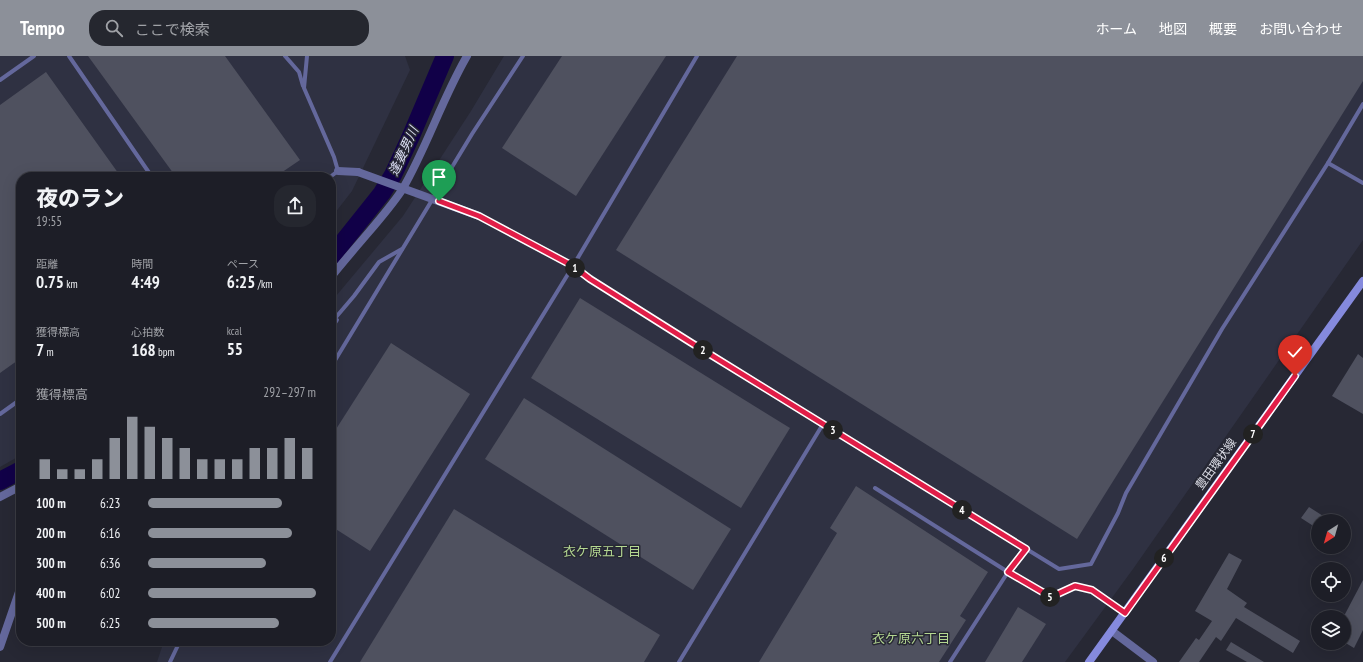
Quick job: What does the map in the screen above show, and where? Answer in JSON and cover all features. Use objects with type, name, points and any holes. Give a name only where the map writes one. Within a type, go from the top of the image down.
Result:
[{"type":"main road","name":"豊田環状線","points":[[1089,662],[1363,281]]},
{"type":"street","points":[[336,271],[380,220],[401,191],[414,168],[434,127],[446,97],[467,56]]},
{"type":"street","points":[[338,171],[358,172],[479,216]]},
{"type":"street","points":[[0,497],[16,489]]},
{"type":"street","points":[[0,647],[16,601]]},
{"type":"street","points":[[1112,630],[1153,662]]},
{"type":"lane","points":[[0,80],[34,56]]},
{"type":"lane","points":[[69,56],[149,172]]},
{"type":"lane","points":[[284,56],[298,72],[334,157],[338,171]]},
{"type":"lane","points":[[304,88],[306,56]]},
{"type":"lane","points":[[336,359],[472,134],[524,56]]},
{"type":"lane","points":[[330,662],[573,266],[697,56]]},
{"type":"lane","points":[[479,216],[573,266],[603,287],[1058,569],[1092,564],[1118,513],[1126,493],[1222,329],[1328,163],[1363,104]]},
{"type":"lane","points":[[1328,163],[1363,183]]},
{"type":"lane","points":[[336,317],[379,262],[403,249]]},
{"type":"lane","points":[[336,321],[344,308]]},
{"type":"lane","points":[[0,414],[16,403]]},
{"type":"lane","points":[[679,662],[823,424]]},
{"type":"lane","points":[[875,488],[1008,572],[1051,597],[1075,586],[1092,590],[1125,613]]},
{"type":"lane","points":[[950,662],[1008,572],[1026,549]]},
{"type":"lane","points":[[170,662],[178,646]]},
{"type":"shaded area","points":[[0,56],[405,56],[410,70],[352,191],[336,212],[336,172],[16,172],[16,458],[0,467]]},
{"type":"shaded area","points":[[504,56],[1363,56],[1363,240],[1133,569],[1065,662],[157,662],[162,646],[336,646],[336,296],[403,216],[471,111]]},
{"type":"building","points":[[88,56],[225,56],[300,160],[282,172],[172,172]]},
{"type":"building","points":[[562,56],[666,56],[576,196],[502,148]]},
{"type":"building","points":[[737,56],[1363,56],[1363,81],[1077,539],[616,250]]},
{"type":"building","points":[[46,72],[117,172],[16,172],[16,362],[0,373],[0,105]]},
{"type":"building","points":[[580,298],[790,428],[741,508],[531,378]]},
{"type":"building","points":[[391,343],[470,394],[370,551],[336,529],[336,429]]},
{"type":"building","points":[[1358,354],[1363,358],[1363,414],[1332,396]]},
{"type":"building","points":[[524,398],[731,529],[693,590],[485,459]]},
{"type":"building","points":[[856,486],[988,572],[960,616],[966,620],[939,662],[759,662],[837,533],[830,528]]},
{"type":"building","points":[[1309,507],[1320,514],[1311,514],[1311,524],[1301,518]]},
{"type":"building","points":[[454,509],[660,635],[644,662],[360,662]]},
{"type":"building","points":[[1229,553],[1242,560],[1227,589],[1247,603],[1244,607],[1300,641],[1293,653],[1236,618],[1221,641],[1216,637],[1199,662],[1179,662],[1196,638],[1199,640],[1212,621],[1195,611]]},
{"type":"building","points":[[1363,580],[1363,630],[1354,648],[1351,646],[1351,610],[1347,610]]},
{"type":"building","points":[[1018,607],[1046,624],[1022,662],[985,662]]},
{"type":"building","points":[[1231,642],[1264,662],[1247,662],[1226,650]]},
{"type":"waterway","name":"逢妻男川","points":[[336,251],[382,193],[393,175],[445,56]]},
{"type":"waterway","name":"逢妻男川","points":[[0,481],[16,473]]},
{"type":"district","name":"衣ケ原五丁目","points":[[602,551]]},
{"type":"district","name":"衣ケ原六丁目","points":[[911,638]]},
{"type":"route","points":[[439,201],[479,216],[573,266],[590,279],[690,342],[1026,549],[1008,572],[1051,597],[1075,586],[1092,590],[1125,613],[1295,376]]}]
